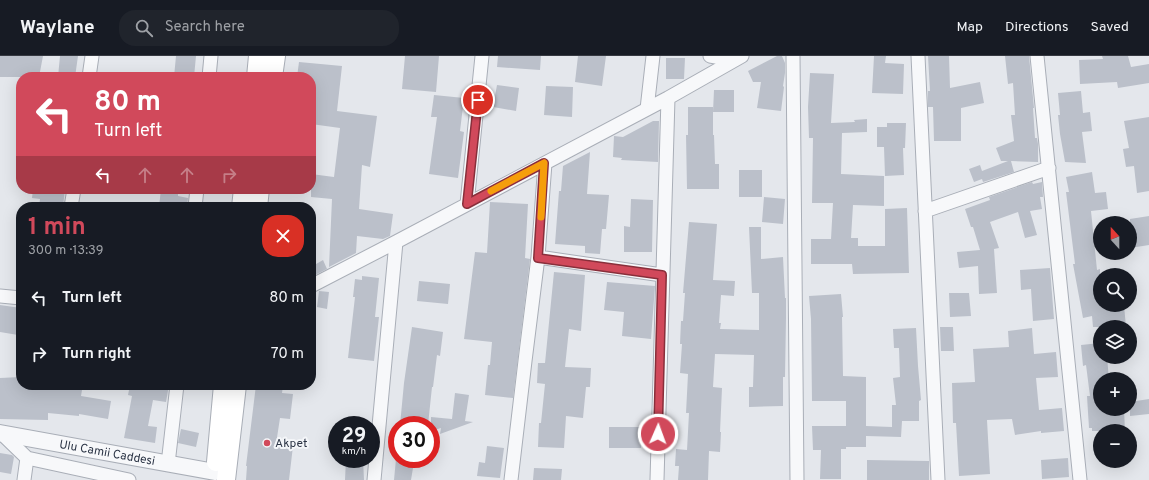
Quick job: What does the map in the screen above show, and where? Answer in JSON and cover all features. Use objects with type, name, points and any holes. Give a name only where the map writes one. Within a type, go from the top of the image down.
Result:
[{"type":"main road","points":[[256,72],[258,56]]},
{"type":"main road","points":[[274,72],[276,56]]},
{"type":"main road","points":[[218,477],[223,390]]},
{"type":"main road","points":[[218,477],[236,390]]},
{"type":"street","points":[[90,72],[92,56]]},
{"type":"street","points":[[209,72],[211,56]]},
{"type":"street","points":[[467,204],[482,56]]},
{"type":"street","points":[[646,109],[653,56]]},
{"type":"street","points":[[710,56],[738,58]]},
{"type":"street","points":[[793,56],[796,480]]},
{"type":"street","points":[[918,56],[924,211],[938,480]]},
{"type":"street","points":[[1037,56],[1080,480]]},
{"type":"street","points":[[316,283],[668,98],[738,58]]},
{"type":"street","points":[[657,480],[668,98]]},
{"type":"street","points":[[511,480],[538,258],[544,163]]},
{"type":"street","points":[[924,211],[1048,168]]},
{"type":"street","points":[[374,480],[396,242]]},
{"type":"street","points":[[538,258],[662,275]]},
{"type":"street","points":[[0,296],[16,298]]},
{"type":"street","points":[[168,464],[176,390]]},
{"type":"street","points":[[0,433],[27,458],[129,480]]},
{"type":"street","name":"Ulu Camii Caddesi","points":[[0,433],[168,464],[218,477]]},
{"type":"street","points":[[24,480],[27,458]]},
{"type":"building","points":[[0,56],[43,56],[40,72],[16,72],[16,77],[0,77]]},
{"type":"building","points":[[60,56],[78,56],[76,72],[58,72]]},
{"type":"building","points":[[176,56],[196,56],[194,72],[174,72]]},
{"type":"building","points":[[405,56],[439,56],[436,92],[402,89]]},
{"type":"building","points":[[498,56],[541,56],[540,70],[497,67]]},
{"type":"building","points":[[578,56],[606,56],[602,86],[575,82]]},
{"type":"building","points":[[777,56],[782,56],[785,63],[781,111],[757,108],[761,82],[753,82],[748,71]]},
{"type":"building","points":[[874,56],[886,56],[885,63],[904,64],[903,94],[872,93]]},
{"type":"building","points":[[928,56],[949,56],[950,88],[980,82],[984,103],[961,108],[961,141],[934,141],[933,107],[928,107],[928,91],[930,91]]},
{"type":"building","points":[[1005,56],[1029,56],[1035,138],[1037,138],[1038,144],[1038,162],[1011,161],[1014,172],[983,182],[982,179],[974,182],[969,169],[980,165],[982,171],[1008,161],[1001,161],[996,148],[1014,141],[1011,115],[1015,115],[1013,83],[1008,84]]},
{"type":"building","points":[[1102,56],[1128,56],[1131,67],[1149,64],[1149,83],[1118,88],[1117,82],[1080,84],[1079,60],[1103,59]]},
{"type":"building","points":[[666,58],[685,58],[684,79],[666,79]]},
{"type":"building","points":[[299,62],[342,66],[337,111],[377,116],[370,167],[362,165],[359,209],[393,214],[390,236],[383,239],[357,236],[356,253],[329,267],[332,199],[311,197],[311,194],[316,194],[316,175],[334,177],[340,128],[316,125],[316,72],[298,72]]},
{"type":"building","points":[[810,73],[834,74],[831,123],[855,122],[854,120],[867,119],[867,132],[842,133],[841,174],[884,176],[884,206],[853,205],[851,238],[858,238],[858,246],[885,246],[885,209],[907,208],[909,273],[853,274],[852,264],[811,264],[811,239],[831,239],[833,203],[812,203],[813,138],[809,138],[808,107]]},
{"type":"building","points":[[497,85],[519,88],[516,111],[493,107]]},
{"type":"building","points":[[546,86],[573,87],[572,117],[544,115]]},
{"type":"building","points":[[714,90],[734,90],[734,112],[713,112]]},
{"type":"building","points":[[1081,91],[1083,113],[1090,112],[1092,131],[1082,132],[1086,163],[1065,162],[1058,115],[1060,115],[1058,93]]},
{"type":"building","points":[[434,95],[464,98],[460,131],[464,132],[458,178],[429,174],[437,117],[431,117]]},
{"type":"building","points":[[688,107],[713,107],[715,164],[719,164],[719,189],[687,189],[686,135],[688,135]]},
{"type":"building","points":[[1149,117],[1149,191],[1137,193],[1134,166],[1126,167],[1123,149],[1129,148],[1124,121]]},
{"type":"building","points":[[653,121],[659,121],[658,162],[621,160],[622,158],[613,157],[614,136],[623,137]]},
{"type":"building","points":[[887,123],[906,123],[905,148],[903,148],[904,175],[885,176],[884,147],[877,147],[877,127],[887,127]]},
{"type":"building","points":[[590,152],[587,194],[609,195],[606,229],[602,229],[600,254],[585,253],[585,246],[555,244],[559,191],[561,191],[563,166]]},
{"type":"building","points":[[739,170],[762,170],[762,197],[739,197]]},
{"type":"building","points":[[1092,172],[1095,193],[1106,192],[1108,209],[1091,211],[1093,260],[1096,260],[1097,268],[1093,268],[1093,312],[1125,312],[1125,320],[1093,320],[1093,327],[1092,316],[1083,318],[1073,264],[1075,264],[1066,192],[1069,192],[1066,177]]},
{"type":"building","points":[[1032,182],[1033,184],[1042,182],[1043,197],[1040,197],[1042,209],[1030,211],[1037,235],[1025,238],[1018,212],[990,222],[999,248],[994,249],[997,293],[979,294],[978,266],[959,268],[957,252],[980,250],[973,227],[971,227],[965,209],[990,200],[989,197]]},
{"type":"building","points":[[32,194],[64,194],[64,202],[40,202],[40,199],[32,198]]},
{"type":"building","points":[[160,194],[178,194],[178,196],[188,198],[188,202],[160,202]]},
{"type":"building","points":[[764,197],[785,199],[783,224],[762,222]]},
{"type":"building","points":[[631,199],[653,200],[652,252],[624,252],[624,226],[630,227]]},
{"type":"building","points":[[490,202],[528,204],[525,258],[530,259],[513,398],[485,395],[492,342],[464,339],[475,252],[487,253]]},
{"type":"building","points":[[1149,216],[1149,245],[1137,247],[1137,218]]},
{"type":"building","points":[[689,222],[717,224],[713,280],[735,281],[734,296],[721,295],[720,329],[759,330],[759,293],[752,293],[749,227],[761,227],[761,259],[783,257],[786,318],[783,406],[749,407],[749,387],[753,387],[754,355],[715,354],[713,387],[722,388],[720,452],[709,451],[708,480],[678,480],[679,466],[675,466],[676,449],[687,450],[689,413],[686,413],[688,374],[680,373],[682,344],[680,344],[681,321],[683,321],[685,293],[683,293]]},
{"type":"building","points":[[323,260],[327,269],[316,274],[316,264]]},
{"type":"building","points":[[1050,268],[1054,319],[1033,321],[1031,289],[1021,290],[1020,270]]},
{"type":"building","points":[[554,272],[585,275],[581,331],[569,329],[565,367],[591,368],[590,387],[586,387],[583,418],[566,416],[564,448],[538,447],[539,423],[541,423],[545,384],[537,383],[538,363],[545,363]]},
{"type":"building","points":[[362,276],[379,278],[375,317],[379,317],[374,361],[348,358],[355,297],[353,297],[355,279],[362,280]]},
{"type":"building","points":[[419,281],[450,284],[448,304],[417,301]]},
{"type":"building","points":[[607,282],[655,286],[651,339],[622,336],[624,312],[604,310]]},
{"type":"building","points":[[319,291],[329,292],[327,309],[317,307]]},
{"type":"building","points":[[949,293],[969,293],[971,316],[950,317]]},
{"type":"building","points":[[841,294],[843,317],[843,376],[866,377],[866,426],[892,427],[892,405],[896,405],[893,378],[900,377],[899,348],[894,348],[893,329],[916,328],[921,400],[919,401],[919,421],[902,421],[901,437],[866,436],[866,447],[846,447],[846,449],[841,449],[841,479],[820,479],[821,450],[813,450],[812,426],[846,426],[846,401],[812,401],[811,319],[809,296]]},
{"type":"building","points":[[0,305],[16,307],[16,335],[0,332]]},
{"type":"building","points":[[412,327],[443,332],[440,356],[437,355],[429,416],[401,416]]},
{"type":"building","points":[[940,327],[953,327],[954,351],[941,351]]},
{"type":"building","points":[[1032,328],[1034,354],[1056,352],[1058,377],[1036,378],[1039,410],[1062,408],[1064,431],[1041,433],[1041,431],[1015,435],[1012,419],[987,420],[990,474],[959,476],[956,423],[953,423],[952,383],[975,382],[973,349],[1009,347],[1008,331]]},
{"type":"building","points":[[1093,344],[1093,364],[1108,364],[1108,372],[1093,372],[1093,416],[1124,416],[1125,424],[1093,424],[1093,431],[1092,428],[1089,428],[1087,396],[1090,396],[1086,365],[1083,366],[1081,345]]},
{"type":"building","points":[[16,377],[16,390],[82,390],[81,396],[111,401],[108,419],[79,414],[79,416],[48,413],[48,420],[0,419],[0,378]]},
{"type":"building","points":[[129,390],[168,390],[166,402],[153,400],[148,426],[157,427],[155,443],[124,438],[132,396],[128,395]]},
{"type":"building","points":[[255,390],[282,390],[282,393],[293,394],[290,419],[280,418],[276,444],[293,446],[289,480],[246,480],[246,466]]},
{"type":"building","points":[[455,393],[469,395],[465,421],[473,422],[440,434],[440,418],[452,419]]},
{"type":"building","points":[[1149,399],[1149,414],[1137,415],[1137,401]]},
{"type":"building","points":[[609,427],[641,427],[641,448],[609,448]]},
{"type":"building","points":[[181,429],[199,433],[196,447],[178,443]]},
{"type":"building","points":[[487,446],[504,448],[500,478],[477,476],[479,462],[485,463]]},
{"type":"building","points":[[0,453],[12,455],[14,457],[11,474],[0,472]]},
{"type":"building","points":[[1068,458],[1069,477],[1042,479],[1041,460]]},
{"type":"building","points":[[867,460],[929,461],[929,480],[867,480]]},
{"type":"building","points":[[346,468],[363,468],[364,480],[345,480]]},
{"type":"building","points":[[395,468],[413,468],[411,480],[394,480]]},
{"type":"building","points":[[534,468],[562,469],[561,480],[533,480]]},
{"type":"slow traffic","points":[[491,191],[544,163],[541,217]]},
{"type":"place","name":"Akpet","points":[[267,443]]},
{"type":"route","points":[[478,100],[467,204],[544,163],[538,258],[662,275],[658,434]]}]
